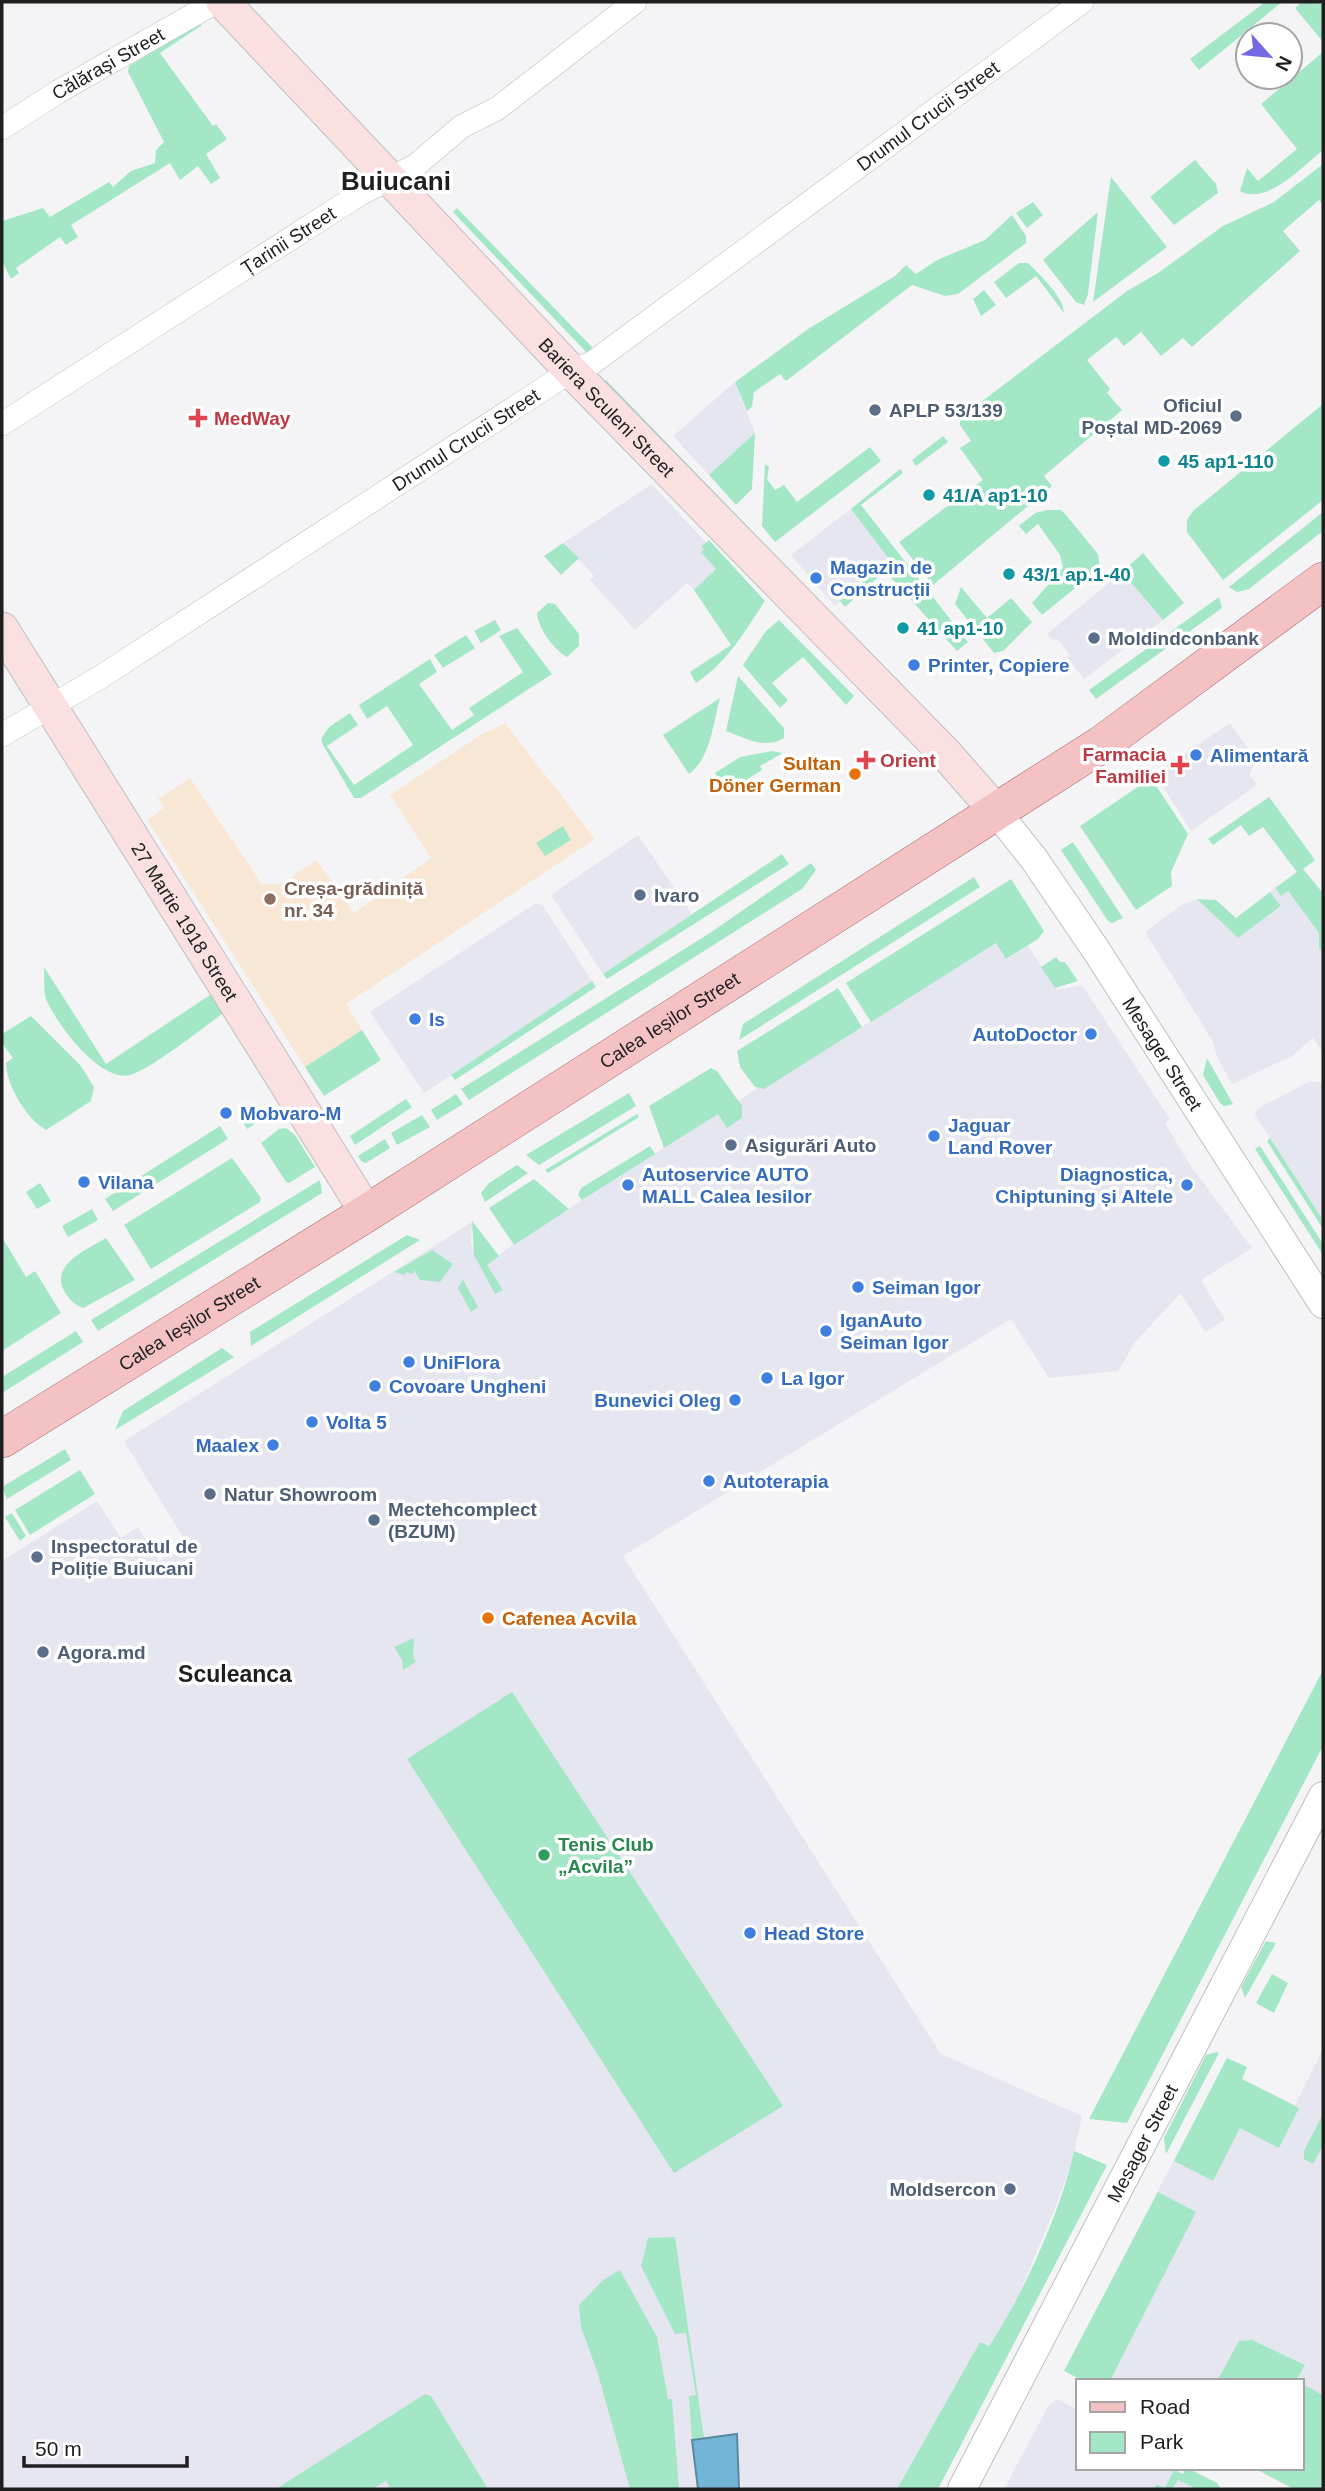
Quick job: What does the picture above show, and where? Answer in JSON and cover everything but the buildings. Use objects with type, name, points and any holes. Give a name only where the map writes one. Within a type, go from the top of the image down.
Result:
[{"type":"main road","name":"Bariera Sculeni Street","points":[[223,2],[387,179],[946,754],[995,810]]},
{"type":"main road","name":"Calea Ieșilor Street","points":[[2,1439],[367,1213],[1102,744],[1323,581]]},
{"type":"main road","name":"27 Martie 1918 Street","points":[[2,629],[367,1213]]},
{"type":"street","name":"Călărași Street","points":[[2,128],[61,90],[216,2]]},
{"type":"street","name":"Țarinii Street","points":[[2,424],[387,179],[415,166],[461,127],[498,108],[635,2]]},
{"type":"street","name":"Drumul Crucii Street","points":[[2,734],[52,706],[571,370],[593,363],[1082,2]]},
{"type":"street","name":"Mesager Street","points":[[995,810],[1034,859],[1096,950],[1323,1304]]},
{"type":"street","name":"Mesager Street","points":[[962,2489],[1323,1796]]},
{"type":"shaded area","points":[[735,382],[755,433],[709,475],[673,436]]},
{"type":"shaded area","points":[[652,484],[724,562],[694,590],[687,583],[635,630],[590,580],[594,576],[563,543]]},
{"type":"shaded area","points":[[851,509],[889,559],[835,606],[791,555]]},
{"type":"shaded area","points":[[1122,572],[1163,620],[1084,679],[1067,658],[1070,656],[1058,639],[1054,641],[1047,634]]},
{"type":"shaded area","name":"Creșa-grădiniță nr. 34","points":[[505,723],[595,839],[346,1004],[362,1030],[305,1067],[147,820],[164,808],[158,799],[190,778],[262,884],[281,884],[316,860],[354,913],[431,858],[390,795],[482,734]]},
{"type":"shaded area","points":[[1230,723],[1257,761],[1249,774],[1257,785],[1191,831],[1155,774]]},
{"type":"shaded area","points":[[638,835],[692,914],[603,974],[551,895]]},
{"type":"shaded area","points":[[1275,888],[1281,895],[1287,890],[1319,933],[1319,947],[1323,954],[1323,1053],[1313,1038],[1292,1056],[1232,1084],[1218,1059],[1212,1040],[1145,932],[1181,905],[1197,899],[1238,938],[1281,907],[1270,892]]},
{"type":"shaded area","points":[[536,903],[543,906],[592,981],[424,1093],[370,1012]]},
{"type":"shaded area","points":[[996,943],[1007,959],[1028,946],[1057,990],[1082,985],[1170,1119],[1165,1123],[1190,1165],[1252,1248],[1201,1280],[1225,1320],[1205,1332],[1181,1293],[1135,1342],[1118,1371],[1049,1378],[1011,1319],[623,1556],[941,2054],[1082,2116],[1072,2162],[1012,2312],[989,2346],[980,2342],[897,2489],[2,2489],[2,1561],[97,1501],[121,1538],[138,1527],[159,1561],[176,1551],[187,1544],[124,1441],[472,1222],[471,1243],[481,1268],[521,1239],[758,1088],[764,1088]]},
{"type":"shaded area","points":[[1310,1081],[1323,1083],[1323,1220],[1255,1115],[1257,1109]]},
{"type":"shaded area","points":[[1323,2049],[1323,2489],[1294,2489],[1258,2470],[1304,2470],[1304,2379],[1080,2379],[1064,2371],[1227,2058],[1247,2067],[1242,2079],[1295,2105]]},
{"type":"shaded area","points":[[1057,2399],[1076,2409],[1076,2470],[1174,2470],[1182,2474],[1187,2470],[1193,2470],[1217,2483],[1221,2489],[1004,2489],[1049,2405]]},
{"type":"green space","points":[[1265,2],[1282,2],[1259,21],[1240,21]]},
{"type":"green space","points":[[1302,2],[1323,4],[1323,42],[1295,8]]},
{"type":"green space","points":[[199,24],[202,25],[160,53],[213,126],[216,124],[227,139],[206,154],[220,178],[211,184],[198,166],[180,180],[170,163],[71,225],[78,237],[66,245],[60,237],[16,268],[19,273],[11,279],[2,261],[2,221],[43,208],[50,217],[109,182],[113,187],[131,171],[155,163],[156,150],[164,142],[128,72],[129,66]]},
{"type":"green space","points":[[1234,26],[1234,41],[1199,70],[1190,59]]},
{"type":"green space","points":[[1323,52],[1323,150],[1296,174],[1273,189],[1251,194],[1240,191],[1247,168],[1258,181],[1297,149],[1261,104],[1276,91],[1304,91],[1304,68]]},
{"type":"green space","points":[[1195,160],[1216,184],[1218,193],[1174,225],[1150,197]]},
{"type":"green space","points":[[1323,164],[1323,204],[1319,200],[1283,231],[1300,251],[1192,347],[1183,338],[1161,356],[1141,332],[1124,346],[1116,337],[1087,360],[1110,389],[1107,393],[1122,410],[1044,476],[1052,486],[933,585],[899,542],[983,480],[960,448],[971,441],[960,425],[960,418],[1127,291],[1158,273],[1223,226],[1274,202]]},
{"type":"green space","points":[[1111,177],[1167,247],[1093,302]]},
{"type":"green space","points":[[1033,202],[1043,215],[1027,228],[1016,213]]},
{"type":"green space","points":[[457,208],[592,347],[591,351],[586,352],[453,212]]},
{"type":"green space","points":[[1098,212],[1088,294],[1084,305],[1076,302],[1043,260]]},
{"type":"green space","points":[[1012,215],[1026,236],[1026,243],[958,294],[945,296],[912,285],[786,381],[780,374],[754,392],[752,407],[747,411],[735,382],[808,329],[895,276],[906,265],[916,274],[937,260],[985,240]]},
{"type":"green space","points":[[1019,263],[1028,263],[1044,279],[1056,293],[1064,313],[1036,276],[1006,298],[994,282]]},
{"type":"green space","points":[[984,290],[996,305],[981,316],[973,299]]},
{"type":"green space","points":[[606,380],[750,529],[749,537],[601,385]]},
{"type":"green space","points":[[1323,404],[1323,500],[1223,580],[1187,532],[1187,520],[1193,511]]},
{"type":"green space","points":[[755,433],[752,489],[736,505],[709,475]]},
{"type":"green space","points":[[943,436],[948,442],[916,466],[912,460]]},
{"type":"green space","points":[[870,447],[881,461],[775,542],[762,526],[765,464],[769,467],[767,479],[775,490],[784,485],[797,502]]},
{"type":"green space","points":[[900,469],[903,473],[861,505],[968,642],[957,651],[885,571],[845,607],[840,601],[889,559],[851,509]]},
{"type":"green space","points":[[1061,510],[1066,515],[1098,554],[1100,568],[1042,615],[1032,603],[1063,568],[1060,555],[1038,524],[1026,534],[1019,526],[1035,513]]},
{"type":"green space","points":[[1323,512],[1323,531],[1249,589],[1237,592],[1229,587]]},
{"type":"green space","points":[[709,540],[765,601],[726,656],[696,683],[690,672],[731,645],[694,590],[716,569],[701,552],[704,549],[701,547]]},
{"type":"green space","points":[[563,543],[579,558],[561,575],[544,556]]},
{"type":"green space","points":[[1143,553],[1184,603],[1163,620],[1122,572]]},
{"type":"green space","points":[[961,587],[987,618],[1011,598],[1032,622],[1003,651],[994,653],[955,604]]},
{"type":"green space","points":[[1219,597],[1222,608],[1096,699],[1089,690]]},
{"type":"green space","points":[[548,603],[555,604],[579,634],[579,646],[567,657],[552,644],[540,625],[537,613]]},
{"type":"green space","points":[[495,620],[501,630],[481,643],[474,631]]},
{"type":"green space","points":[[779,620],[854,696],[846,705],[803,657],[772,683],[788,700],[780,708],[743,665],[766,631]]},
{"type":"green space","points":[[517,628],[552,674],[361,798],[354,798],[323,745],[321,739],[329,727],[350,713],[358,725],[327,746],[354,785],[413,745],[387,706],[367,719],[359,705],[430,659],[437,672],[419,684],[452,730],[474,715],[469,708],[523,672],[499,636]]},
{"type":"green space","points":[[466,635],[475,648],[443,668],[434,655]]},
{"type":"green space","points":[[738,676],[784,728],[784,738],[763,743],[726,731]]},
{"type":"green space","points":[[720,698],[707,750],[689,774],[663,735]]},
{"type":"green space","points":[[772,751],[783,753],[760,766],[762,770],[727,792],[715,773],[740,757]]},
{"type":"green space","points":[[1151,778],[1188,834],[1171,872],[1172,886],[1136,910],[1080,826]]},
{"type":"green space","points":[[1269,797],[1315,860],[1303,869],[1323,893],[1323,954],[1319,947],[1319,933],[1288,891],[1281,896],[1275,888],[1297,872],[1263,827],[1249,836],[1241,825],[1213,845],[1208,839]]},
{"type":"green space","points":[[563,826],[571,840],[545,856],[536,843]]},
{"type":"green space","points":[[1073,842],[1123,918],[1112,923],[1108,921],[1061,850]]},
{"type":"green space","points":[[782,854],[789,864],[607,979],[603,974]]},
{"type":"green space","points":[[811,863],[816,870],[802,889],[469,1100],[461,1089],[710,933]]},
{"type":"green space","points":[[974,877],[980,887],[739,1040],[743,1024]]},
{"type":"green space","points":[[1011,879],[1044,931],[1038,939],[1006,959],[996,943],[871,1022],[846,983]]},
{"type":"green space","points":[[1270,892],[1281,906],[1238,938],[1197,899],[1216,900],[1236,918]]},
{"type":"green space","points":[[1056,957],[1060,962],[1065,962],[1078,981],[1055,988],[1041,967]]},
{"type":"green space","points":[[44,967],[106,1064],[213,993],[225,1012],[150,1065],[130,1075],[118,1075],[93,1061],[59,1022],[45,996]]},
{"type":"green space","points":[[592,981],[596,987],[455,1080],[451,1075]]},
{"type":"green space","points":[[838,988],[862,1027],[764,1089],[755,1087],[740,1067],[737,1051]]},
{"type":"green space","points":[[31,1016],[81,1066],[94,1087],[91,1101],[46,1130],[31,1118],[14,1092],[6,1063],[13,1058],[2,1043],[2,1034]]},
{"type":"green space","points":[[362,1030],[381,1060],[324,1096],[305,1067]]},
{"type":"green space","points":[[1207,1058],[1234,1104],[1224,1106],[1220,1103],[1203,1075]]},
{"type":"green space","points":[[711,1068],[717,1071],[742,1106],[742,1118],[727,1128],[718,1114],[664,1148],[649,1106]]},
{"type":"green space","points":[[629,1093],[636,1106],[539,1165],[526,1155]]},
{"type":"green space","points":[[456,1094],[463,1104],[437,1120],[431,1110]]},
{"type":"green space","points":[[406,1099],[412,1107],[355,1145],[350,1136]]},
{"type":"green space","points":[[271,1103],[276,1110],[247,1129],[242,1121]]},
{"type":"green space","points":[[637,1114],[639,1117],[548,1173],[545,1170]]},
{"type":"green space","points":[[422,1115],[430,1127],[397,1145],[391,1133]]},
{"type":"green space","points":[[220,1126],[228,1139],[113,1211],[105,1199]]},
{"type":"green space","points":[[286,1128],[295,1135],[315,1167],[289,1183],[261,1143],[279,1129]]},
{"type":"green space","points":[[1270,1138],[1323,1220],[1323,1229],[1267,1141]]},
{"type":"green space","points":[[385,1139],[390,1148],[366,1163],[361,1161],[358,1156]]},
{"type":"green space","points":[[650,1146],[655,1154],[582,1200],[578,1195],[581,1188]]},
{"type":"green space","points":[[1260,1146],[1323,1244],[1323,1255],[1255,1149]]},
{"type":"green space","points":[[232,1158],[261,1198],[260,1202],[151,1269],[124,1225]]},
{"type":"green space","points":[[517,1165],[528,1173],[485,1202],[481,1193],[489,1183]]},
{"type":"green space","points":[[534,1179],[569,1209],[514,1245],[489,1208]]},
{"type":"green space","points":[[320,1180],[322,1193],[98,1331],[91,1320]]},
{"type":"green space","points":[[40,1183],[51,1201],[37,1209],[26,1192]]},
{"type":"green space","points":[[92,1209],[98,1220],[68,1237],[62,1226]]},
{"type":"green space","points":[[472,1221],[499,1256],[487,1265],[503,1290],[495,1294],[474,1255]]},
{"type":"green space","points":[[407,1235],[420,1240],[251,1346],[250,1332]]},
{"type":"green space","points":[[2,1237],[26,1277],[35,1271],[61,1313],[2,1351]]},
{"type":"green space","points":[[106,1238],[135,1280],[83,1308],[66,1294],[61,1284],[61,1275],[71,1260]]},
{"type":"green space","points":[[432,1250],[453,1264],[440,1282],[420,1280],[414,1270],[413,1274],[406,1272],[405,1275],[394,1272]]},
{"type":"green space","points":[[463,1280],[478,1307],[471,1312],[458,1288]]},
{"type":"green space","points":[[76,1331],[83,1342],[2,1393],[2,1377]]},
{"type":"green space","points":[[222,1348],[234,1357],[115,1430],[123,1411]]},
{"type":"green space","points":[[65,1449],[71,1460],[7,1499],[2,1487]]},
{"type":"green space","points":[[80,1470],[95,1494],[30,1535],[15,1510]]},
{"type":"green space","points":[[12,1513],[26,1536],[20,1541],[5,1517]]},
{"type":"green space","points":[[414,1638],[413,1656],[416,1662],[403,1670],[402,1660],[394,1647]]},
{"type":"green space","points":[[1323,1670],[1323,1746],[1127,2123],[1089,2119]]},
{"type":"green space","name":"Tenis Club „Acvila”","points":[[512,1692],[783,2106],[674,2173],[407,1759]]},
{"type":"green space","points":[[1266,1941],[1276,1943],[1245,1998],[1241,1987]]},
{"type":"green space","points":[[1272,1974],[1288,1983],[1274,2013],[1256,2003]]},
{"type":"green space","points":[[1219,2053],[1166,2154],[1164,2138],[1206,2055]]},
{"type":"green space","points":[[1227,2058],[1247,2067],[1242,2079],[1299,2108],[1279,2148],[1240,2128],[1213,2181],[1174,2161]]},
{"type":"green space","points":[[1323,2114],[1323,2145],[1313,2164],[1304,2159],[1304,2151]]},
{"type":"green space","points":[[1074,2151],[1107,2165],[938,2489],[897,2489],[980,2342],[989,2346],[1015,2303],[1051,2225]]},
{"type":"green space","points":[[1158,2192],[1196,2212],[1111,2379],[1080,2379],[1064,2371]]},
{"type":"green space","points":[[675,2237],[704,2438],[692,2440],[689,2396],[696,2395],[686,2333],[675,2334],[641,2266],[648,2238]]},
{"type":"green space","points":[[620,2270],[657,2337],[668,2399],[672,2399],[679,2489],[630,2489],[598,2374],[581,2327],[579,2305],[603,2280]]},
{"type":"green space","points":[[1252,2340],[1305,2365],[1297,2379],[1218,2379],[1239,2341]]},
{"type":"green space","points":[[1304,2385],[1323,2395],[1323,2489],[1294,2489],[1258,2470],[1304,2470]]},
{"type":"green space","points":[[425,2394],[431,2396],[488,2489],[391,2489],[386,2481],[372,2489],[276,2489]]},
{"type":"green space","points":[[1174,2470],[1183,2474],[1185,2470],[1190,2470],[1217,2483],[1221,2489],[1197,2489],[1178,2480],[1172,2489],[1155,2489],[1156,2484],[1165,2488]]},
{"type":"water","points":[[737,2434],[739,2489],[698,2489],[692,2440]]},
{"type":"place","name":"APLP 53/139","points":[[875,410]]},
{"type":"place","name":"Oficiul Poștal MD-2069","points":[[1236,416]]},
{"type":"place","name":"MedWay","points":[[198,418]]},
{"type":"place","name":"45 ap1-110","points":[[1164,461]]},
{"type":"place","name":"41/A ap1-10","points":[[929,495]]},
{"type":"place","name":"43/1 ap.1-40","points":[[1009,574]]},
{"type":"place","name":"Magazin de Construcții","points":[[816,578]]},
{"type":"place","name":"41 ap1-10","points":[[903,628]]},
{"type":"place","name":"Moldindconbank","points":[[1094,638]]},
{"type":"place","name":"Printer, Copiere","points":[[914,665]]},
{"type":"place","name":"Alimentară","points":[[1196,755]]},
{"type":"place","name":"Orient","points":[[866,760]]},
{"type":"place","name":"Farmacia Familiei","points":[[1180,765]]},
{"type":"place","name":"Sultan Döner German","points":[[855,774]]},
{"type":"place","name":"Ivaro","points":[[640,895]]},
{"type":"place","name":"Creșa-grădiniță nr. 34","points":[[270,899]]},
{"type":"place","name":"Is","points":[[415,1019]]},
{"type":"place","name":"AutoDoctor","points":[[1091,1034]]},
{"type":"place","name":"Mobvaro-M","points":[[226,1113]]},
{"type":"place","name":"Jaguar Land Rover","points":[[934,1136]]},
{"type":"place","name":"Asigurări Auto","points":[[731,1145]]},
{"type":"place","name":"Vilana","points":[[84,1182]]},
{"type":"place","name":"Autoservice AUTO MALL Calea Iesilor","points":[[628,1185]]},
{"type":"place","name":"Diagnostica, Chiptuning și Altele","points":[[1187,1185]]},
{"type":"place","name":"Seiman Igor","points":[[858,1287]]},
{"type":"place","name":"IganAuto Seiman Igor","points":[[826,1331]]},
{"type":"place","name":"UniFlora","points":[[409,1362]]},
{"type":"place","name":"La Igor","points":[[767,1378]]},
{"type":"place","name":"Covoare Ungheni","points":[[375,1386]]},
{"type":"place","name":"Bunevici Oleg","points":[[735,1400]]},
{"type":"place","name":"Volta 5","points":[[312,1422]]},
{"type":"place","name":"Maalex","points":[[273,1445]]},
{"type":"place","name":"Autoterapia","points":[[709,1481]]},
{"type":"place","name":"Natur Showroom","points":[[210,1494]]},
{"type":"place","name":"Mectehcomplect (BZUM)","points":[[374,1520]]},
{"type":"place","name":"Inspectoratul de Poliție Buiucani","points":[[37,1557]]},
{"type":"place","name":"Cafenea Acvila","points":[[488,1618]]},
{"type":"place","name":"Agora.md","points":[[43,1652]]},
{"type":"place","name":"Tenis Club „Acvila”","points":[[544,1855]]},
{"type":"place","name":"Head Store","points":[[750,1933]]},
{"type":"place","name":"Moldsercon","points":[[1010,2189]]},
{"type":"district","name":"Buiucani","points":[[396,181]]},
{"type":"district","name":"Sculeanca","points":[[235,1674]]}]
